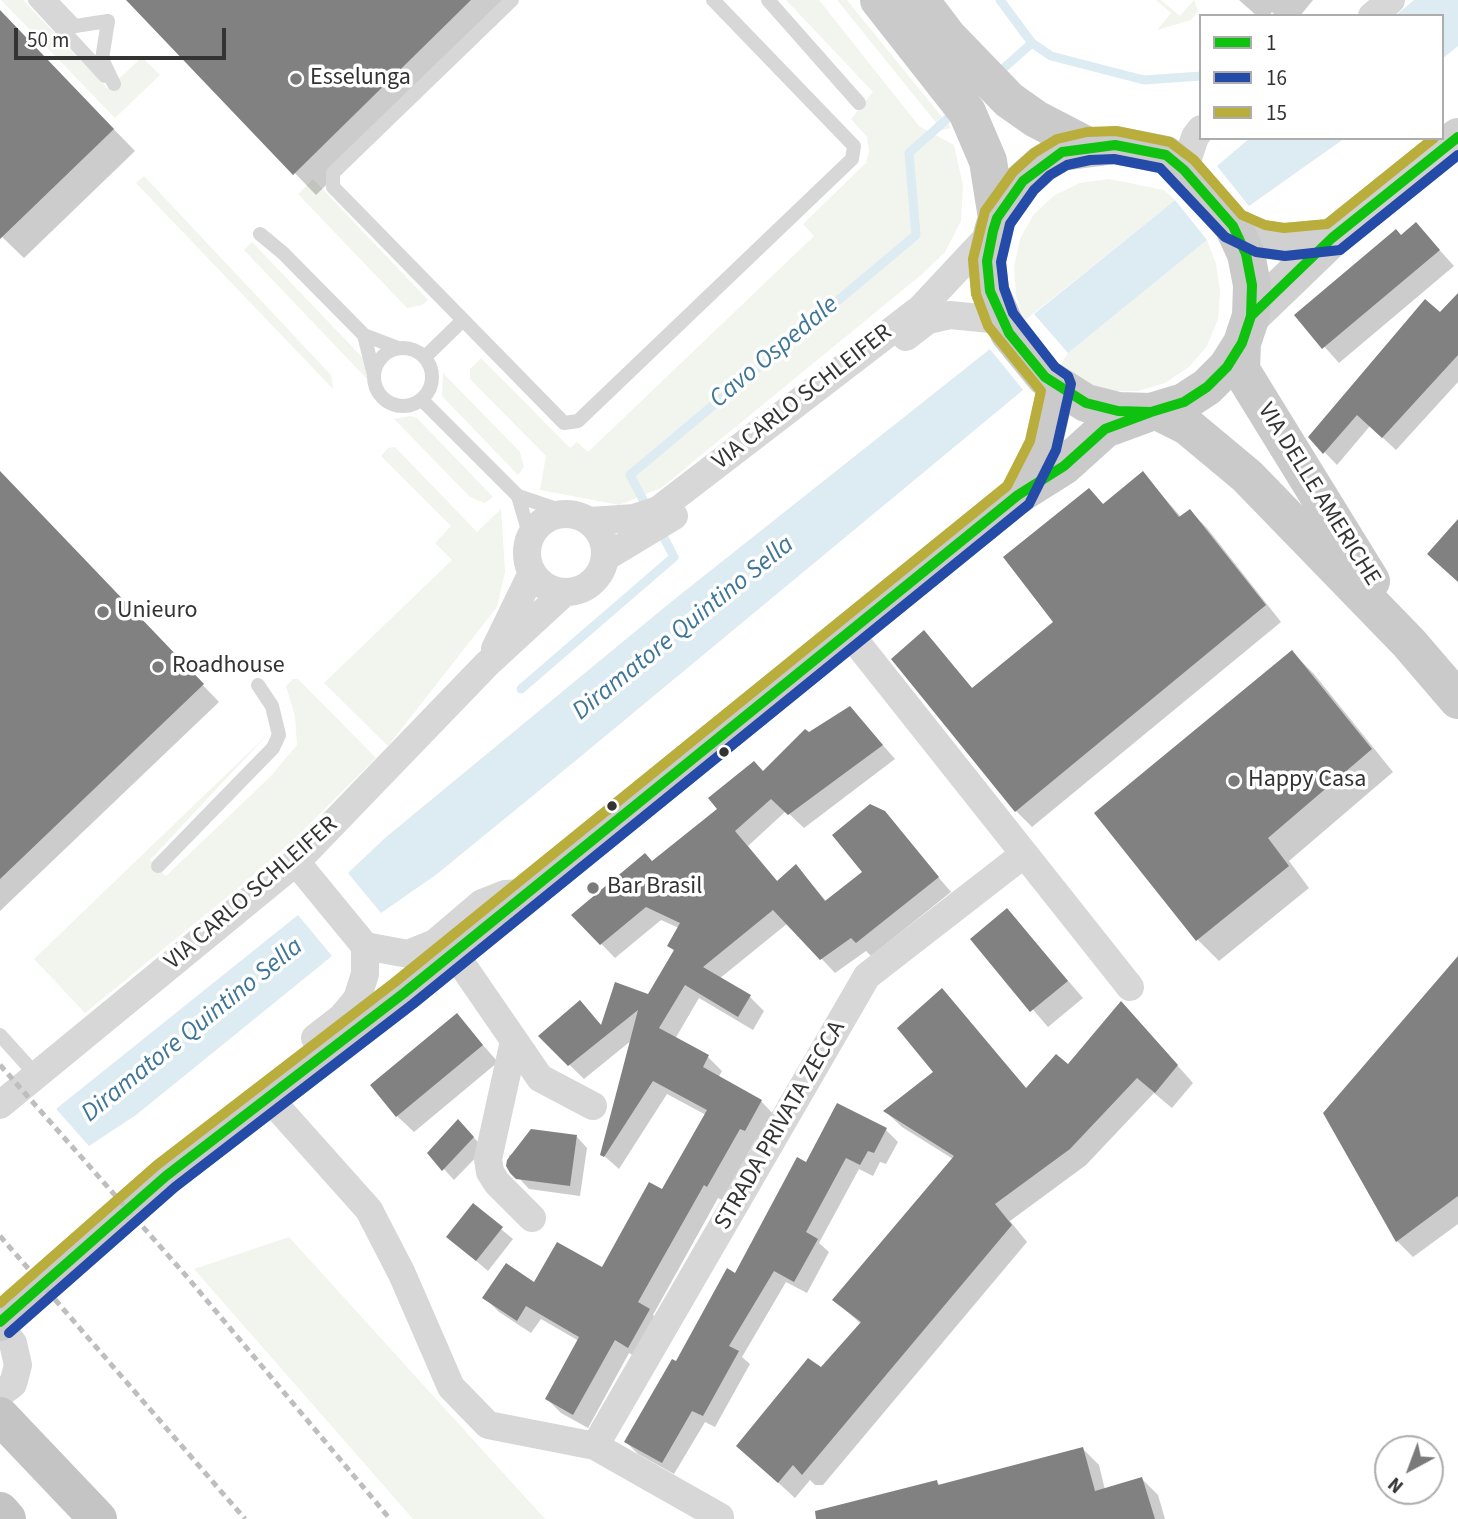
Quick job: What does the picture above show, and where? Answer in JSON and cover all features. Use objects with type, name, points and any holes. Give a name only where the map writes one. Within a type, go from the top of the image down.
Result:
[{"type":"highway","points":[[4,1413],[98,1519]]},
{"type":"highway","points":[[0,1511],[7,1519]]},
{"type":"main road","points":[[878,0],[976,94],[1036,119],[1088,146]]},
{"type":"main road","points":[[920,0],[976,94],[988,161],[995,225],[988,261],[990,291],[1005,326],[1051,381],[1086,403],[1118,411],[1154,411]]},
{"type":"main road","points":[[0,1322],[166,1176],[278,1092],[454,953],[1018,495],[1064,466],[1105,429],[1184,402],[1207,387],[1227,367],[1246,330],[1332,238],[1458,137]]},
{"type":"main road","name":"VIA DELLE AMERICHE","points":[[1088,146],[1115,145],[1166,155],[1190,176],[1233,226],[1246,254],[1250,275],[1241,370],[1409,643]]},
{"type":"main road","points":[[995,225],[1023,181],[1042,164],[1062,152],[1088,146]]},
{"type":"main road","points":[[1233,226],[1261,240],[1284,242],[1332,238]]},
{"type":"main road","points":[[1018,495],[1043,446],[1051,381]]},
{"type":"main road","name":"VIA DELLE AMERICHE","points":[[1154,411],[1188,426],[1247,476],[1409,643],[1458,701]]},
{"type":"street","points":[[1374,14],[1391,0]]},
{"type":"street","points":[[1190,176],[1195,137],[1199,132]]},
{"type":"street","name":"VIA CARLO SCHLEIFER","points":[[606,557],[921,308],[995,225]]},
{"type":"street","name":"VIA CARLO SCHLEIFER","points":[[653,520],[928,320],[950,315],[1005,326]]},
{"type":"street","points":[[581,518],[602,537],[606,557],[597,579],[576,592],[552,590],[532,573],[527,562],[530,537],[547,519],[581,518],[653,520]]},
{"type":"street","points":[[487,664],[532,573]]},
{"type":"street","points":[[487,664],[564,593]]},
{"type":"street","points":[[849,633],[1130,987]]},
{"type":"street","name":"VIA CARLO SCHLEIFER","points":[[0,1105],[296,862],[487,664]]},
{"type":"street","name":"STRADA PRIVATA ZECCA","points":[[595,1446],[867,976],[1023,855]]},
{"type":"street","points":[[296,862],[365,946],[408,954],[435,943],[482,903],[505,894],[529,892]]},
{"type":"street","points":[[365,946],[365,974],[357,999],[342,1017],[307,1045],[278,1092],[369,1210],[402,1274],[451,1387],[488,1424],[595,1446],[720,1517]]},
{"type":"street","points":[[454,953],[540,1078],[593,1106]]},
{"type":"street","points":[[514,1041],[488,1159],[490,1172],[497,1183],[532,1218]]},
{"type":"street","points":[[0,1327],[13,1343],[18,1365],[4,1413]]},
{"type":"lane","points":[[35,0],[114,84],[102,59],[107,21],[75,26],[50,0]]},
{"type":"lane","points":[[512,0],[333,173],[333,187],[564,423],[579,421],[852,159],[854,146],[713,0]]},
{"type":"lane","points":[[768,0],[859,103]]},
{"type":"lane","points":[[260,234],[283,253],[364,335],[398,348],[417,351],[425,357],[433,375],[432,384],[422,400],[413,405],[393,405],[378,393],[364,335]]},
{"type":"lane","points":[[425,357],[463,320]]},
{"type":"lane","points":[[374,375],[382,357],[398,348]]},
{"type":"lane","points":[[422,400],[518,496],[581,518]]},
{"type":"lane","points":[[518,496],[530,537]]},
{"type":"lane","points":[[158,866],[273,748],[279,735],[272,706],[258,685]]},
{"type":"lane","points":[[0,1035],[37,1076]]},
{"type":"shaded area","points":[[1,0],[23,0],[108,89],[142,57],[160,75],[115,118]]},
{"type":"shaded area","points":[[786,0],[819,0],[919,126],[954,145],[963,186],[961,221],[945,252],[921,275],[661,488],[619,505],[540,490],[546,456],[470,379],[470,369],[481,358],[570,448],[577,442],[588,452],[814,236],[803,224],[866,163],[869,151],[867,137],[851,119],[873,92]]},
{"type":"shaded area","points":[[837,0],[847,0],[951,128],[942,130]]},
{"type":"shaded area","points":[[1156,0],[1161,0],[1180,16],[1194,0],[1198,11],[1191,20],[1157,30],[1171,13]]},
{"type":"shaded area","points":[[144,176],[331,375],[333,389],[136,183]]},
{"type":"shaded area","points":[[313,179],[428,300],[422,305],[407,308],[298,194]]},
{"type":"shaded area","points":[[1109,179],[1164,190],[1175,200],[1024,321],[1016,296],[1014,267],[1020,239],[1034,214],[1055,195],[1080,183]]},
{"type":"shaded area","points":[[1207,240],[1216,264],[1220,291],[1218,319],[1207,346],[1189,367],[1165,383],[1138,391],[1109,391],[1082,382],[1060,366],[1068,353]]},
{"type":"shaded area","points":[[252,242],[362,357],[367,364],[367,379],[244,250]]},
{"type":"shaded area","points":[[443,373],[520,452],[524,467],[518,475],[442,396]]},
{"type":"shaded area","points":[[410,416],[417,418],[493,497],[485,503],[470,497],[394,419]]},
{"type":"shaded area","points":[[395,447],[477,532],[501,509],[505,572],[497,607],[388,746],[324,683],[452,560],[435,543],[451,526],[381,456],[388,448]]},
{"type":"shaded area","points":[[293,679],[298,679],[376,758],[277,856],[85,1013],[34,959],[268,734],[150,860],[166,876],[270,777],[297,745],[295,716],[286,686]]},
{"type":"shaded area","points":[[289,1237],[545,1519],[413,1519],[194,1269]]},
{"type":"water","points":[[1414,0],[1458,0],[1458,46],[1444,57],[1444,14],[1397,14]]},
{"type":"water","points":[[1248,140],[1342,140],[1249,206],[1217,166]]},
{"type":"water","points":[[1175,200],[1207,240],[1068,353],[1034,314]]},
{"type":"water","name":"Diramatore Quintino Sella","points":[[990,349],[1023,390],[437,874],[381,913],[348,873],[385,838],[671,602]]},
{"type":"water","name":"Diramatore Quintino Sella","points":[[298,915],[332,956],[136,1115],[89,1146],[56,1109]]},
{"type":"pier","points":[[992,347],[1025,388],[1026,391],[990,349]]},
{"type":"pier","points":[[296,912],[301,913],[335,954],[335,958]]},
{"type":"pier","points":[[53,1107],[91,1149],[86,1149],[53,1111]]},
{"type":"building","name":"Esselunga","points":[[126,0],[471,0],[293,175]]},
{"type":"building","points":[[0,10],[114,129],[0,239]]},
{"type":"building","points":[[1416,222],[1440,250],[1322,349],[1294,315],[1396,229],[1401,235]]},
{"type":"building","points":[[1458,293],[1458,355],[1382,438],[1357,415],[1323,454],[1308,437],[1425,299],[1440,312]]},
{"type":"building","points":[[0,471],[204,684],[0,879]]},
{"type":"building","points":[[1143,471],[1179,517],[1190,509],[1266,605],[1015,812],[891,659],[924,630],[972,688],[1053,622],[1003,557],[1089,488],[1103,504]]},
{"type":"building","points":[[1458,519],[1458,582],[1427,554]]},
{"type":"building","name":"Happy Casa","points":[[1292,650],[1372,749],[1268,838],[1289,866],[1196,941],[1094,813]]},
{"type":"building","points":[[850,706],[883,745],[788,815],[771,799],[735,831],[777,881],[796,864],[825,901],[862,872],[832,835],[870,804],[885,811],[939,877],[856,943],[851,938],[820,960],[773,910],[703,967],[751,995],[738,1017],[685,985],[659,1028],[709,1055],[703,1067],[762,1100],[745,1131],[740,1129],[707,1187],[704,1185],[638,1302],[650,1309],[628,1348],[615,1340],[573,1415],[545,1399],[579,1337],[526,1306],[517,1321],[482,1298],[506,1263],[534,1282],[557,1242],[602,1267],[649,1182],[662,1189],[707,1110],[653,1081],[604,1157],[600,1155],[638,1010],[568,1066],[538,1036],[580,1000],[601,1025],[615,982],[648,994],[674,950],[667,946],[680,923],[646,907],[600,945],[571,915],[645,853],[652,861],[717,809],[708,798],[754,761],[763,771],[805,729],[809,732]]},
{"type":"building","points":[[1007,908],[1068,981],[1030,1012],[970,939]]},
{"type":"building","points":[[1458,956],[1458,1196],[1396,1242],[1323,1113]]},
{"type":"building","points":[[942,988],[1026,1088],[1056,1054],[1068,1064],[1121,1001],[1178,1065],[1155,1093],[1137,1078],[1070,1149],[995,1204],[1012,1225],[802,1475],[793,1465],[778,1483],[736,1446],[808,1358],[821,1367],[861,1322],[832,1300],[954,1156],[883,1111],[933,1072],[897,1028]]},
{"type":"building","points":[[457,1013],[483,1045],[396,1117],[370,1085]]},
{"type":"building","points":[[837,1103],[887,1128],[874,1153],[868,1151],[860,1165],[846,1158],[806,1232],[818,1239],[794,1282],[774,1271],[729,1346],[739,1351],[703,1416],[692,1411],[662,1463],[624,1442],[672,1359],[676,1361],[727,1268],[735,1273],[797,1157],[806,1162]]},
{"type":"building","points":[[458,1119],[474,1137],[442,1171],[427,1153]]},
{"type":"building","points":[[531,1129],[577,1135],[570,1186],[516,1179],[510,1173],[506,1166],[507,1160]]},
{"type":"building","points":[[473,1203],[503,1227],[476,1261],[446,1237]]},
{"type":"building","points":[[1083,1447],[1095,1491],[1142,1477],[1155,1519],[816,1519],[815,1511],[937,1480],[938,1485]]},
{"type":"waterway","points":[[1000,0],[1032,43],[1051,56],[1144,80],[1199,76]]},
{"type":"waterway","name":"Cavo Ospedale","points":[[997,74],[1032,43]]},
{"type":"waterway","name":"Cavo Ospedale","points":[[648,509],[630,475],[916,235],[909,153],[956,111]]},
{"type":"waterway","name":"Cavo Ospedale","points":[[521,689],[674,557],[660,530]]},
{"type":"railway","points":[[0,1065],[188,1278],[390,1519]]},
{"type":"railway","points":[[0,1236],[245,1519]]},
{"type":"transit line","name":"15","points":[[0,1303],[157,1165],[395,982],[1007,486],[1030,441],[1041,391],[988,326],[976,294],[973,259],[985,211],[1013,172],[1034,153],[1057,139],[1087,132],[1116,131],[1170,142],[1194,160],[1242,215],[1265,225],[1284,228],[1327,224],[1432,140]]},
{"type":"transit line","name":"1","points":[[1251,316],[1332,238],[1458,137]]},
{"type":"transit line","name":"1","points":[[1115,145],[1166,155],[1184,170],[1233,226],[1246,254],[1252,285],[1251,316],[1242,343],[1227,367],[1207,387],[1184,402],[1151,412],[1118,411],[1086,403],[1045,377],[1009,333],[990,291],[987,261],[993,231],[997,218],[1023,181],[1062,152],[1115,145]]},
{"type":"transit line","name":"16","points":[[9,1333],[175,1187],[413,1004],[1029,504],[1056,450],[1071,384],[1068,376],[1055,367],[1013,313],[1004,288],[1001,262],[1010,224],[1034,190],[1050,175],[1067,165],[1090,160],[1114,159],[1160,168],[1225,237],[1256,252],[1285,256],[1340,250],[1458,155]]},
{"type":"transit line","name":"1","points":[[0,1322],[166,1176],[404,993],[1018,495],[1064,466],[1105,429],[1151,412]]},
{"type":"place","name":"Esselunga","points":[[296,79]]},
{"type":"place","name":"Unieuro","points":[[103,612]]},
{"type":"place","name":"Roadhouse","points":[[158,667]]},
{"type":"place","name":"Happy Casa","points":[[1234,781]]},
{"type":"place","name":"Bar Brasil","points":[[593,888]]}]
